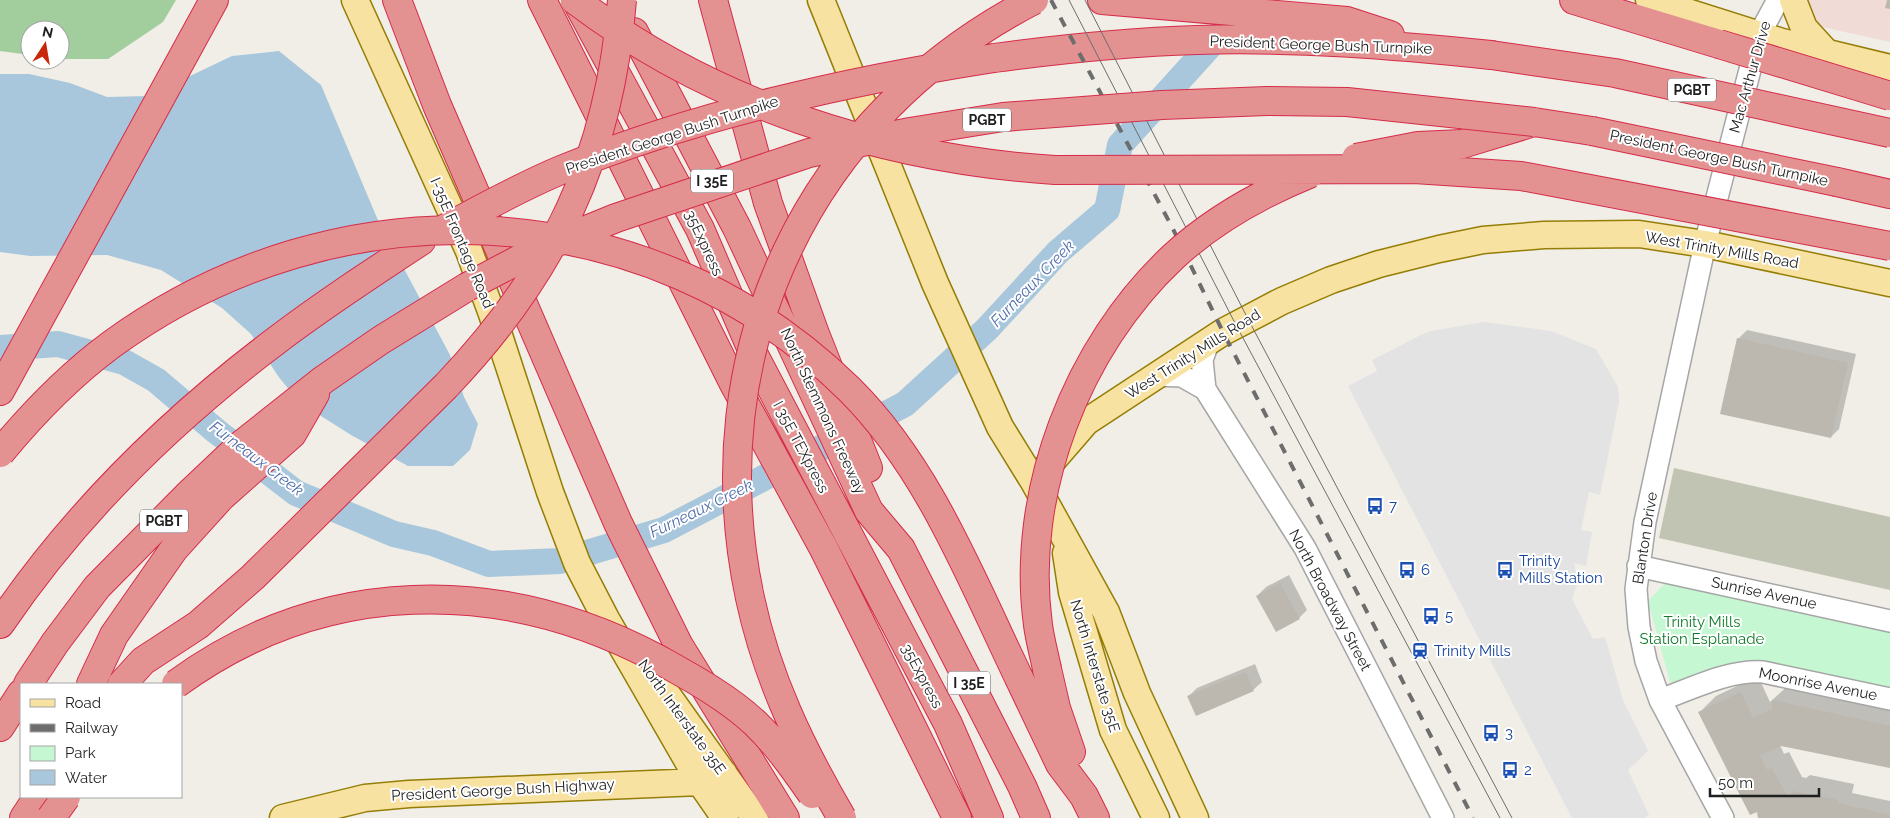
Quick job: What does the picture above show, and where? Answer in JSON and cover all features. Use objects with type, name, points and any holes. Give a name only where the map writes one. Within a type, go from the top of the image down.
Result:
[{"type":"highway","points":[[0,391],[214,0]]},
{"type":"highway","points":[[397,0],[437,105],[618,523],[678,644],[785,818]]},
{"type":"highway","points":[[542,0],[733,382],[824,550],[957,818]]},
{"type":"highway","points":[[576,0],[635,40],[714,83],[804,121],[907,152],[1006,167],[1055,170],[1414,169],[1522,176],[1890,246]]},
{"type":"highway","name":"35Express","points":[[576,0],[700,229],[755,357]]},
{"type":"highway","name":"North Stemmons Freeway","points":[[617,0],[737,228],[803,366],[876,507]]},
{"type":"highway","points":[[123,683],[143,662],[198,625],[253,577],[446,386],[472,358],[516,302],[538,271],[585,176],[610,92],[616,59],[622,0]]},
{"type":"highway","points":[[713,0],[768,203],[876,507]]},
{"type":"highway","points":[[842,818],[796,736],[777,691],[760,637],[743,558],[738,485],[739,432],[745,382],[755,338],[767,295],[801,222],[848,153],[888,108],[942,59],[1002,18],[1034,0]]},
{"type":"highway","points":[[1102,0],[1347,21],[1431,48]]},
{"type":"highway","points":[[1574,0],[1890,96]]},
{"type":"highway","name":"President George Bush Turnpike","points":[[0,624],[44,564],[88,512],[148,451],[276,340],[421,241],[491,203],[561,170],[716,118],[797,96],[897,73],[994,58],[1107,45],[1197,40],[1303,41],[1431,48],[1549,62],[1615,74],[1890,133]]},
{"type":"highway","name":"President George Bush Turnpike","points":[[29,683],[55,642],[97,587],[187,496],[241,446],[324,380],[381,340],[436,306],[535,251],[668,199],[809,153],[910,132],[1003,117],[1171,104],[1266,101],[1347,102],[1534,122],[1592,131],[1890,194]]},
{"type":"highway","points":[[1089,807],[1051,685],[1038,624],[1036,579],[1039,526],[1050,465],[1062,425],[1097,351],[1152,278],[1174,256],[1229,215],[1262,195],[1334,164],[1376,152],[1418,146],[1462,144],[1534,122]]},
{"type":"highway","points":[[0,453],[56,392],[110,345],[192,294],[266,262],[347,239],[430,230],[544,236],[577,241],[654,265],[704,287],[746,311],[821,364],[872,414],[897,446],[927,493],[1060,764],[1089,807]]},
{"type":"highway","name":"I 35E TEXpress","points":[[755,357],[848,537]]},
{"type":"highway","points":[[91,683],[114,635],[174,549],[221,497],[292,434],[324,380]]},
{"type":"highway","name":"I 35E","points":[[876,507],[901,549],[1022,786],[1036,818]]},
{"type":"highway","name":"35Express","points":[[848,537],[948,724],[989,818]]},
{"type":"highway","points":[[178,683],[227,651],[256,637],[324,613],[397,601],[438,599],[517,607],[560,617],[613,637],[708,688],[756,724],[798,774],[828,818]]},
{"type":"highway","points":[[0,728],[20,696]]},
{"type":"highway","points":[[24,818],[37,798]]},
{"type":"highway","points":[[52,818],[58,798]]},
{"type":"highway","points":[[52,818],[65,798]]},
{"type":"main road","name":"I-35E Frontage Road","points":[[355,0],[469,251],[492,314],[550,492]]},
{"type":"main road","name":"North Interstate 35E","points":[[821,0],[935,283],[1000,427],[1034,482],[1106,612],[1141,701],[1195,818]]},
{"type":"main road","points":[[1649,0],[1759,36],[1890,68]]},
{"type":"main road","points":[[1793,0],[1804,28],[1826,52]]},
{"type":"main road","name":"West Trinity Mills Road","points":[[1034,482],[1086,422],[1209,340],[1282,301],[1331,280],[1379,264],[1484,240],[1544,235],[1639,234],[1705,244],[1890,283]]},
{"type":"main road","name":"North Interstate 35E","points":[[550,492],[577,563],[606,619],[712,778],[755,818]]},
{"type":"main road","name":"North Interstate 35E","points":[[1063,535],[1072,592],[1113,730],[1151,808]]},
{"type":"main road","name":"North Interstate 35E","points":[[712,778],[725,818]]},
{"type":"main road","name":"President George Bush Highway","points":[[284,818],[342,802],[401,794],[712,778]]},
{"type":"street","name":"Mac Arthur Drive","points":[[1705,244],[1759,36],[1778,0]]},
{"type":"street","name":"Blanton Drive","points":[[1705,244],[1645,522],[1636,589],[1639,627],[1646,661],[1660,700],[1723,818]]},
{"type":"street","name":"North Broadway Street","points":[[1209,340],[1202,360],[1201,370],[1205,389],[1305,548],[1443,818]]},
{"type":"street","name":"North Broadway Street","points":[[1155,376],[1182,376],[1205,389]]},
{"type":"street","name":"Sunrise Avenue","points":[[1638,566],[1890,621]]},
{"type":"street","name":"Moonrise Avenue","points":[[1660,700],[1729,674],[1746,671],[1763,672],[1890,699]]},
{"type":"shaded area","points":[[1771,0],[1890,0],[1890,42],[1818,26]]},
{"type":"shaded area","points":[[1484,322],[1551,331],[1596,349],[1618,387],[1619,402],[1600,495],[1589,492],[1581,530],[1592,532],[1586,566],[1574,563],[1578,582],[1572,599],[1593,639],[1605,637],[1623,700],[1648,751],[1628,770],[1649,815],[1644,818],[1572,818],[1348,386],[1346,387],[1377,371],[1372,360],[1421,335],[1431,331]]},
{"type":"shaded area","points":[[1674,468],[1890,517],[1890,590],[1659,538]]},
{"type":"green space","points":[[0,0],[176,0],[163,22],[108,59],[70,59],[70,20],[20,20],[20,54],[0,51]]},
{"type":"green space","name":"Trinity Mills Station Esplanade","points":[[1669,579],[1890,626],[1890,691],[1758,662],[1735,663],[1680,686],[1670,682],[1648,601]]},
{"type":"water","points":[[279,51],[321,85],[377,218],[450,355],[464,397],[478,424],[470,450],[453,466],[408,466],[351,435],[299,402],[278,376],[251,334],[222,308],[161,270],[107,255],[30,256],[0,252],[0,74],[29,74],[70,83],[107,97],[148,96],[232,56]]},
{"type":"building","points":[[1887,0],[1890,0],[1890,9],[1885,8]]},
{"type":"building","points":[[1737,338],[1848,363],[1831,438],[1720,414]]},
{"type":"building","points":[[1280,583],[1300,619],[1276,632],[1256,596]]},
{"type":"building","points":[[1246,672],[1254,691],[1196,716],[1187,696]]},
{"type":"building","points":[[1741,692],[1753,718],[1772,709],[1772,700],[1890,726],[1890,768],[1781,746],[1760,755],[1767,770],[1772,768],[1786,794],[1791,795],[1792,791],[1838,800],[1838,803],[1890,815],[1890,818],[1758,818],[1757,812],[1750,815],[1698,712]]},
{"type":"waterway","name":"Furneaux Creek","points":[[0,348],[58,344],[124,362],[156,380],[216,431],[296,493],[394,534],[433,543],[489,564],[560,561],[664,530],[905,404],[987,329],[1058,252],[1107,210],[1120,145],[1227,27]]},
{"type":"tram line","points":[[1069,0],[1236,325],[1500,818]]},
{"type":"tram line","points":[[1085,0],[1248,319],[1512,818]]},
{"type":"railway","points":[[1051,0],[1172,227],[1223,332],[1473,818]]},
{"type":"place","name":"7","points":[[1375,506]]},
{"type":"place","name":"6","points":[[1407,570]]},
{"type":"place","name":"Trinity Mills Station","points":[[1505,570]]},
{"type":"place","name":"5","points":[[1431,616]]},
{"type":"place","name":"Trinity Mills","points":[[1420,651]]},
{"type":"place","name":"3","points":[[1491,733]]},
{"type":"place","name":"2","points":[[1510,770]]}]
